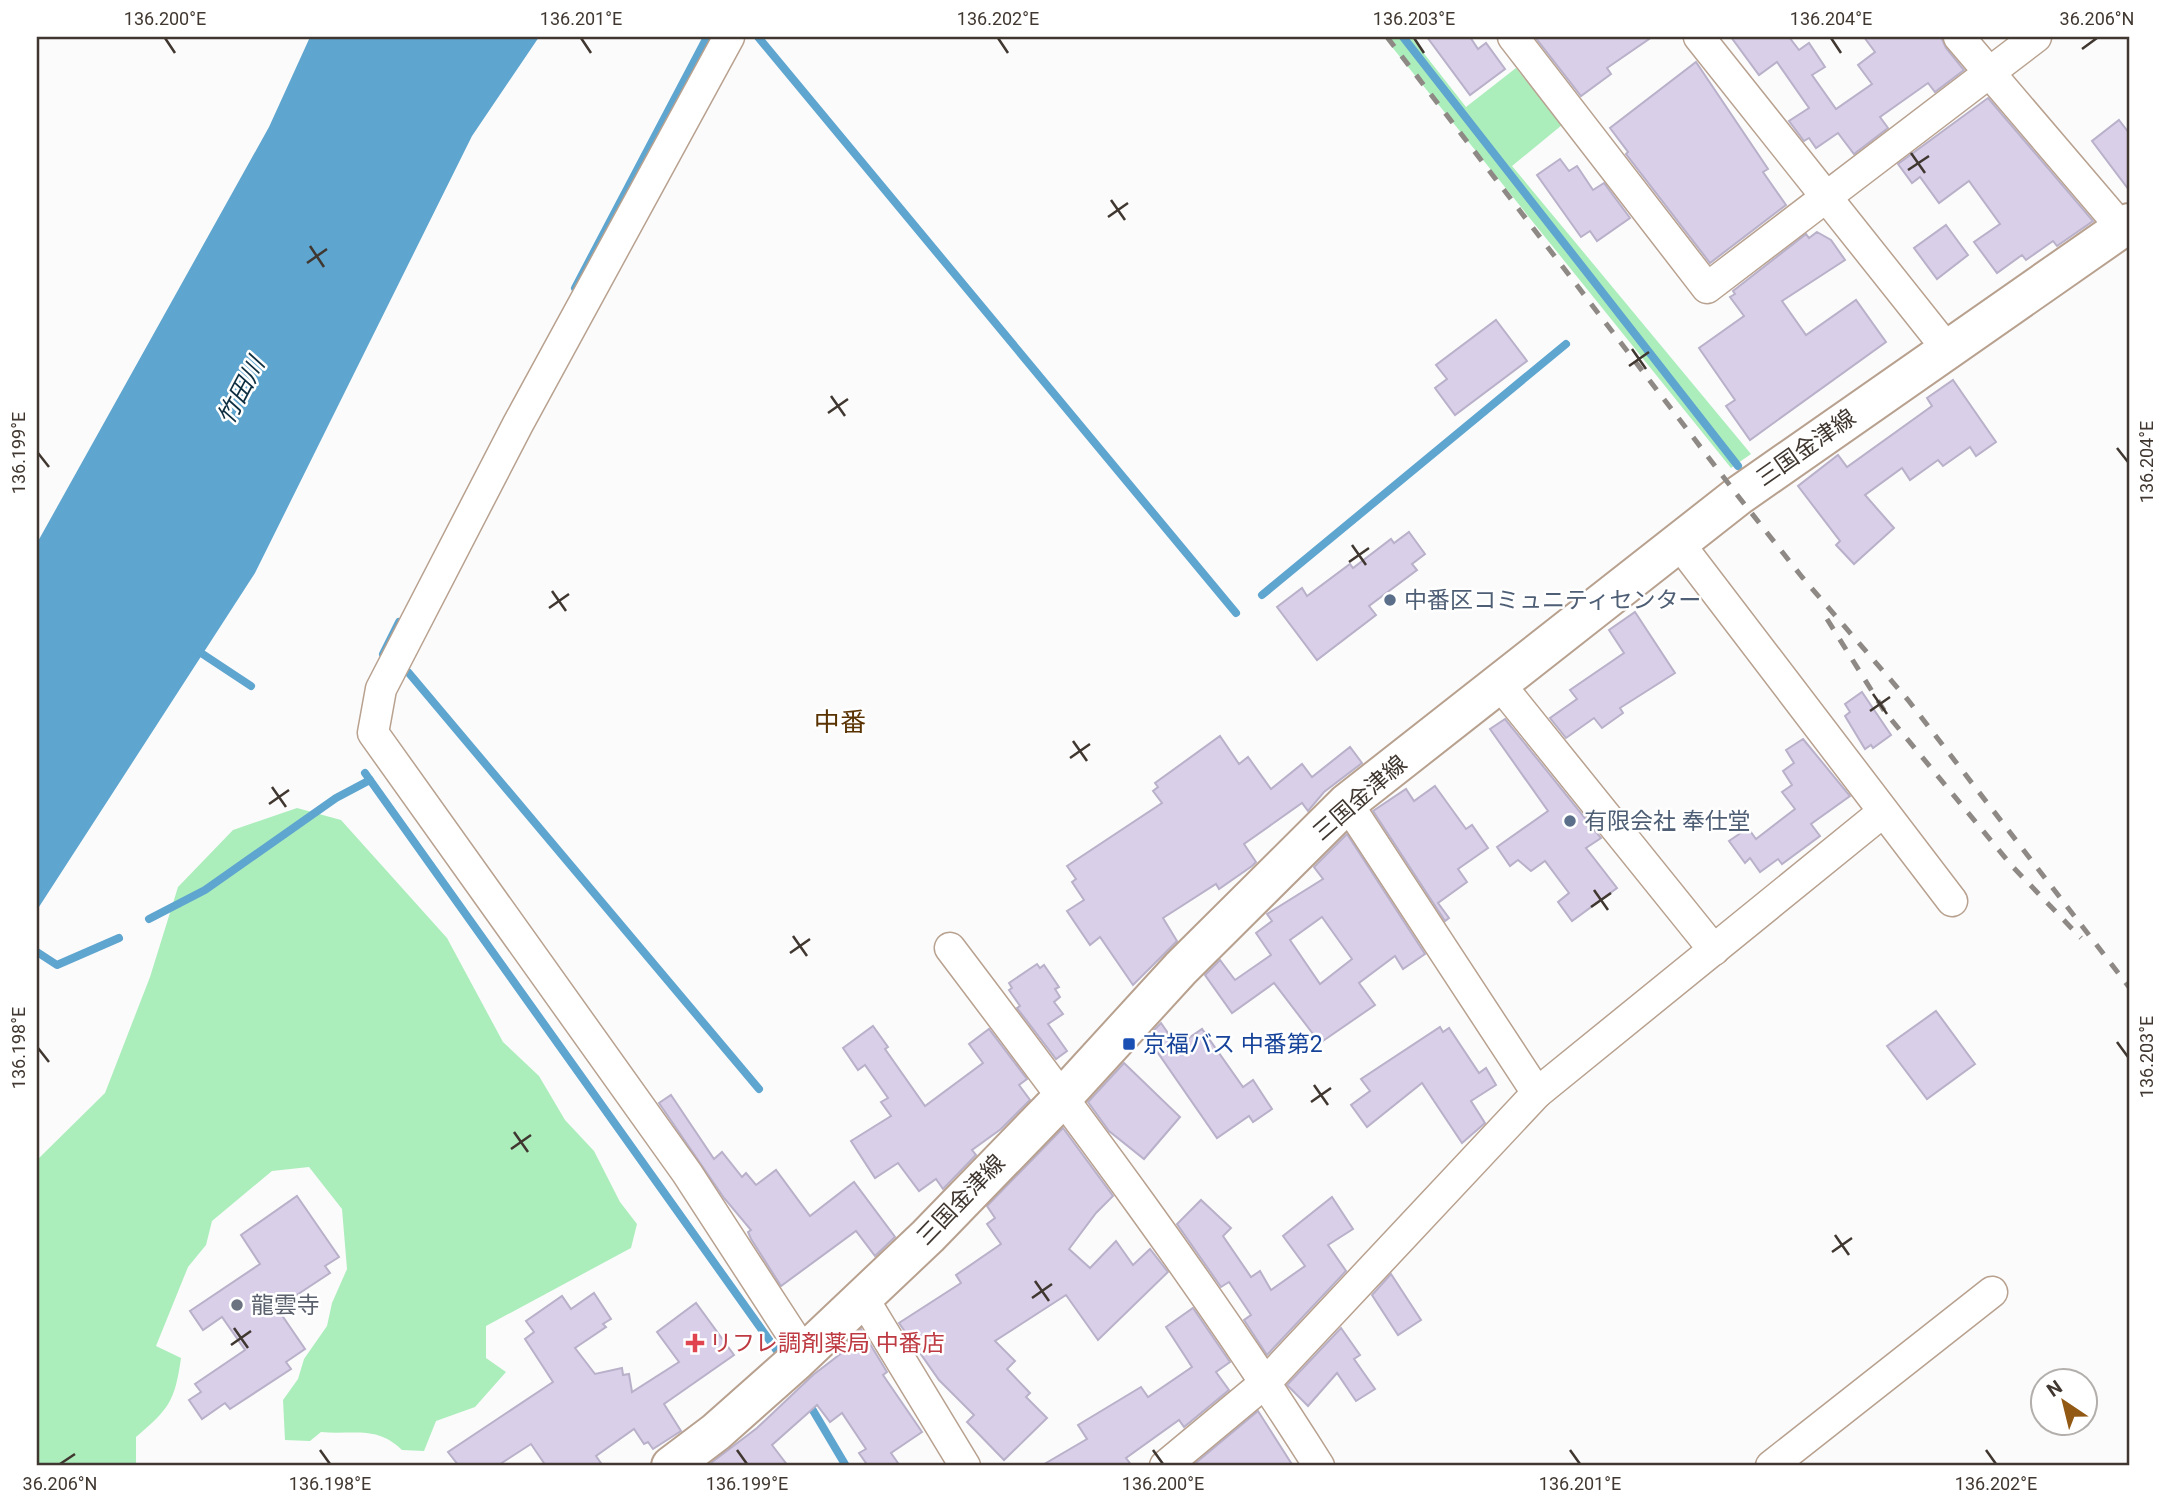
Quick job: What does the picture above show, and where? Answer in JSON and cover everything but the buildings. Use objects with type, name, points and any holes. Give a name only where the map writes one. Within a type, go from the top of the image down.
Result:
[{"type":"main road","name":"三国金津線","points":[[671,1466],[716,1432],[863,1298],[1063,1097],[1189,959],[1347,803],[1738,495],[2125,225]]},
{"type":"street","points":[[729,37],[519,424],[387,677],[381,689],[373,733],[687,1173],[793,1363]]},
{"type":"street","points":[[1513,37],[1707,288],[1827,200],[2036,37]]},
{"type":"street","points":[[1699,37],[1948,350]]},
{"type":"street","points":[[1959,37],[2125,225]]},
{"type":"street","points":[[1678,541],[1952,901]]},
{"type":"street","points":[[1498,682],[1714,950]]},
{"type":"street","points":[[1347,803],[1536,1093]]},
{"type":"street","points":[[1165,1466],[1266,1382],[1536,1093],[1884,812]]},
{"type":"street","points":[[950,948],[1063,1097],[1266,1382],[1319,1466]]},
{"type":"street","points":[[1771,1466],[1992,1292]]},
{"type":"street","points":[[863,1298],[965,1466]]},
{"type":"green space","points":[[1384,37],[1411,37],[1466,107],[1516,68],[1562,125],[1512,166],[1751,454],[1731,468]]},
{"type":"green space","points":[[297,808],[341,820],[447,938],[503,1042],[539,1076],[565,1120],[594,1151],[620,1202],[637,1224],[631,1248],[486,1326],[486,1358],[506,1372],[475,1407],[436,1421],[424,1451],[402,1450],[383,1437],[364,1433],[321,1432],[310,1441],[285,1440],[283,1400],[298,1379],[304,1359],[327,1326],[332,1303],[347,1269],[342,1209],[309,1167],[272,1171],[212,1221],[206,1245],[188,1267],[156,1346],[181,1358],[176,1385],[163,1411],[136,1437],[136,1466],[37,1466],[37,1160],[105,1093],[150,977],[178,887],[233,830]]},
{"type":"water","name":"竹田川","points":[[310,37],[539,37],[472,136],[255,573],[37,910],[37,543],[269,127]]},
{"type":"waterway","points":[[575,288],[707,37]]},
{"type":"waterway","points":[[758,37],[1236,613]]},
{"type":"waterway","points":[[1403,37],[1738,466]]},
{"type":"waterway","points":[[1262,595],[1566,344]]},
{"type":"waterway","points":[[383,654],[399,622]]},
{"type":"waterway","points":[[195,649],[251,686]]},
{"type":"waterway","points":[[408,672],[759,1089]]},
{"type":"waterway","points":[[365,773],[782,1358]]},
{"type":"waterway","points":[[149,919],[205,890],[336,798],[370,780]]},
{"type":"waterway","points":[[37,952],[57,965],[119,938]]},
{"type":"waterway","points":[[808,1402],[846,1466]]},
{"type":"railway","points":[[1387,37],[1738,496],[1802,577],[1908,700],[2129,987]]},
{"type":"railway","points":[[1827,619],[1885,712],[2012,866],[2081,938]]},
{"type":"place","name":"中番区コミュニティセンター","points":[[1390,600]]},
{"type":"place","name":"有限会社 奉仕堂","points":[[1570,821]]},
{"type":"place","name":"京福バス 中番第2","points":[[1129,1044]]},
{"type":"place","name":"龍雲寺","points":[[237,1305]]},
{"type":"place","name":"リフレ調剤薬局 中番店","points":[[695,1343]]},
{"type":"district","name":"中番","points":[[840,722]]}]
